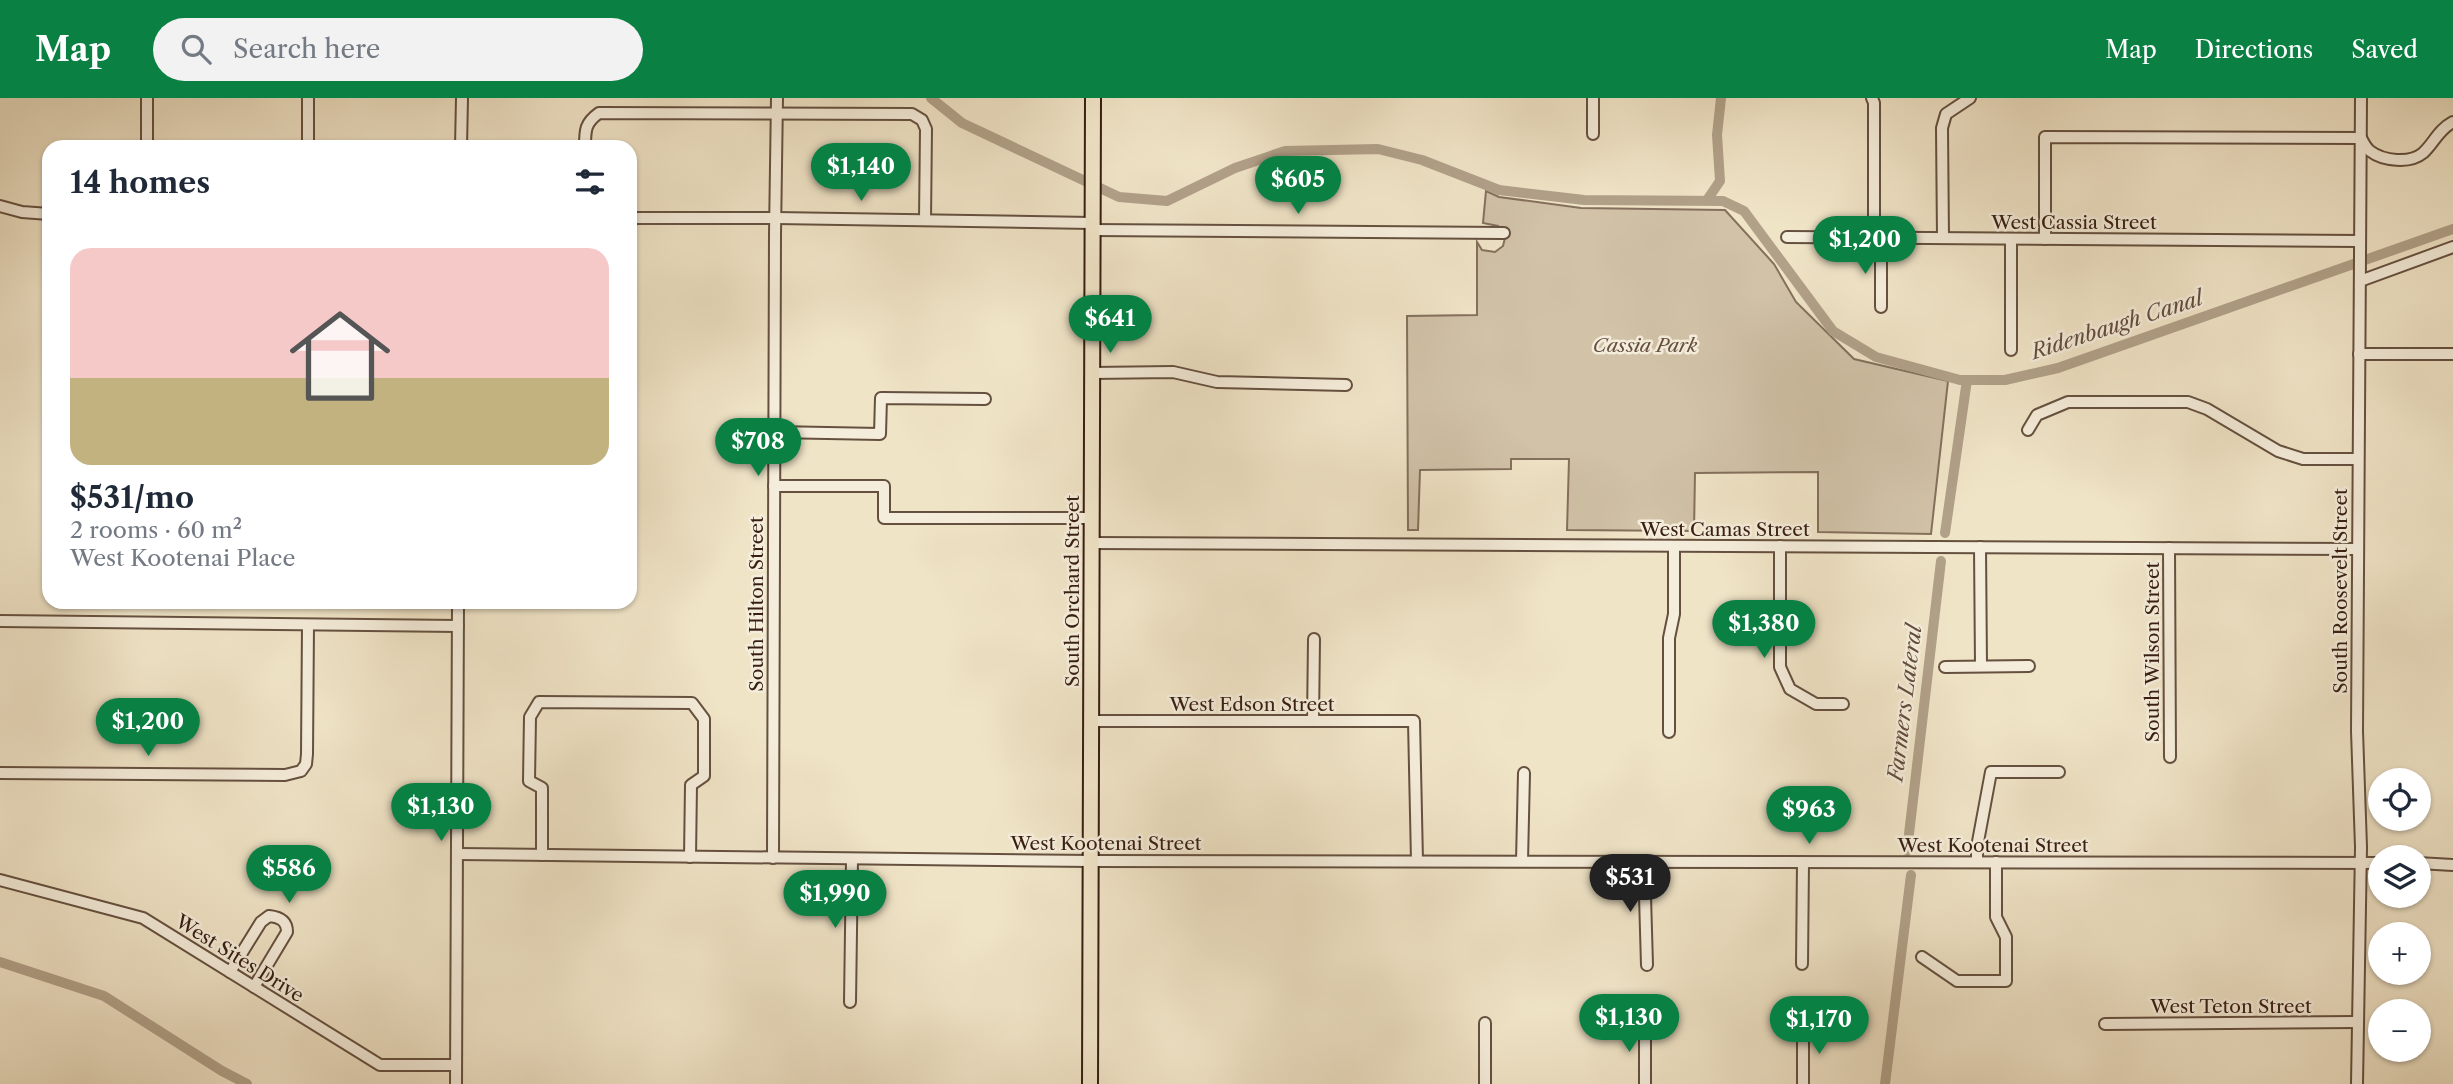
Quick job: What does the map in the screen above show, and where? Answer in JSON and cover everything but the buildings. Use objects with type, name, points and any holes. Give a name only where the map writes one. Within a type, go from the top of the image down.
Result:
[{"type":"main road","name":"South Orchard Street","points":[[1090,1084],[1093,98]]},
{"type":"street","points":[[147,98],[147,140]]},
{"type":"street","points":[[308,140],[309,98]]},
{"type":"street","points":[[461,140],[462,98]]},
{"type":"street","name":"South Hilton Street","points":[[773,858],[777,98]]},
{"type":"street","points":[[1593,98],[1593,134]]},
{"type":"street","points":[[1872,98],[1874,237],[1881,249],[1881,307]]},
{"type":"street","points":[[1943,238],[1942,128],[1946,114],[1970,98]]},
{"type":"street","name":"South Roosevelt Street","points":[[2357,1084],[2360,863],[2357,731],[2361,98]]},
{"type":"street","points":[[584,140],[588,120],[598,113],[912,114],[922,120],[926,129],[925,220]]},
{"type":"street","points":[[2045,239],[2045,137],[2361,138],[2369,150],[2383,158],[2403,160],[2422,154],[2436,134],[2453,122]]},
{"type":"street","points":[[0,206],[42,213]]},
{"type":"street","points":[[637,218],[925,220],[1092,226],[1504,233]]},
{"type":"street","name":"West Cassia Street","points":[[1787,237],[2360,241]]},
{"type":"street","points":[[2011,239],[2011,350]]},
{"type":"street","points":[[2360,281],[2453,247]]},
{"type":"street","points":[[2359,354],[2453,354]]},
{"type":"street","points":[[1092,373],[1173,372],[1217,382],[1346,385]]},
{"type":"street","points":[[774,432],[880,434],[881,398],[985,399]]},
{"type":"street","points":[[2028,430],[2037,415],[2068,402],[2188,402],[2207,409],[2278,451],[2303,459],[2358,459]]},
{"type":"street","points":[[774,486],[884,486],[884,518],[1092,518]]},
{"type":"street","name":"West Camas Street","points":[[1092,543],[1780,546],[1980,551],[2358,549]]},
{"type":"street","points":[[1669,732],[1669,638],[1674,614],[1674,546]]},
{"type":"street","points":[[1780,546],[1780,667],[1790,689],[1816,704],[1843,704]]},
{"type":"street","name":"South Wilson Street","points":[[2169,548],[2170,757]]},
{"type":"street","points":[[1980,551],[1981,666]]},
{"type":"street","points":[[456,1084],[458,609]]},
{"type":"street","points":[[0,621],[458,626]]},
{"type":"street","points":[[0,772],[285,775],[301,771],[306,764],[307,754],[307,625]]},
{"type":"street","points":[[1313,721],[1314,639]]},
{"type":"street","points":[[1945,667],[2029,666]]},
{"type":"street","points":[[542,855],[542,788],[529,781],[530,716],[539,702],[692,703],[704,719],[704,776],[691,785],[690,857]]},
{"type":"street","name":"West Edson Street","points":[[1091,721],[1414,721],[1417,860]]},
{"type":"street","points":[[1977,862],[1977,847],[1992,772],[2059,772]]},
{"type":"street","points":[[1522,861],[1524,773]]},
{"type":"street","name":"West Kootenai Street","points":[[457,854],[1091,861],[2368,863]]},
{"type":"street","points":[[850,1002],[852,859]]},
{"type":"street","points":[[1644,862],[1647,965]]},
{"type":"street","points":[[1802,964],[1804,862]]},
{"type":"street","points":[[1922,957],[1957,981],[2006,981],[2006,937],[1996,917],[1996,862]]},
{"type":"street","points":[[2431,863],[2453,864]]},
{"type":"street","name":"West Sites Drive","points":[[0,880],[139,916],[380,1065],[456,1065]]},
{"type":"street","points":[[230,972],[261,922],[269,916],[281,918],[287,932],[254,987]]},
{"type":"street","name":"West Teton Street","points":[[2105,1024],[2357,1022]]},
{"type":"street","points":[[1485,1023],[1485,1084]]},
{"type":"street","points":[[1645,1024],[1645,1084]]},
{"type":"street","points":[[1803,1027],[1803,1084]]},
{"type":"green space","name":"Cassia Park","points":[[1486,191],[1499,197],[1581,208],[1725,210],[1774,264],[1796,302],[1854,359],[1948,381],[1931,534],[1818,532],[1818,472],[1695,473],[1694,531],[1567,530],[1569,459],[1511,459],[1511,469],[1420,470],[1418,530],[1408,530],[1407,316],[1477,315],[1477,242],[1482,250],[1495,252],[1503,246],[1505,238],[1498,226],[1483,223]]},
{"type":"waterway","name":"Ridenbaugh Canal","points":[[931,98],[962,123],[1119,197],[1167,201],[1235,168],[1285,151],[1378,149],[1422,160],[1499,190],[1584,200],[1723,201],[1744,211],[1833,331],[1876,357],[1960,380],[2005,380],[2058,368],[2453,229]]},
{"type":"waterway","points":[[1707,200],[1720,181],[1717,135],[1721,98]]},
{"type":"waterway","name":"Farmers Lateral","points":[[1945,533],[1967,380]]},
{"type":"waterway","name":"Farmers Lateral","points":[[1907,851],[1941,561]]},
{"type":"waterway","name":"Farmers Lateral","points":[[1885,1084],[1911,875]]},
{"type":"waterway","name":"Farmers Lateral","points":[[0,962],[104,996],[247,1084]]}]
